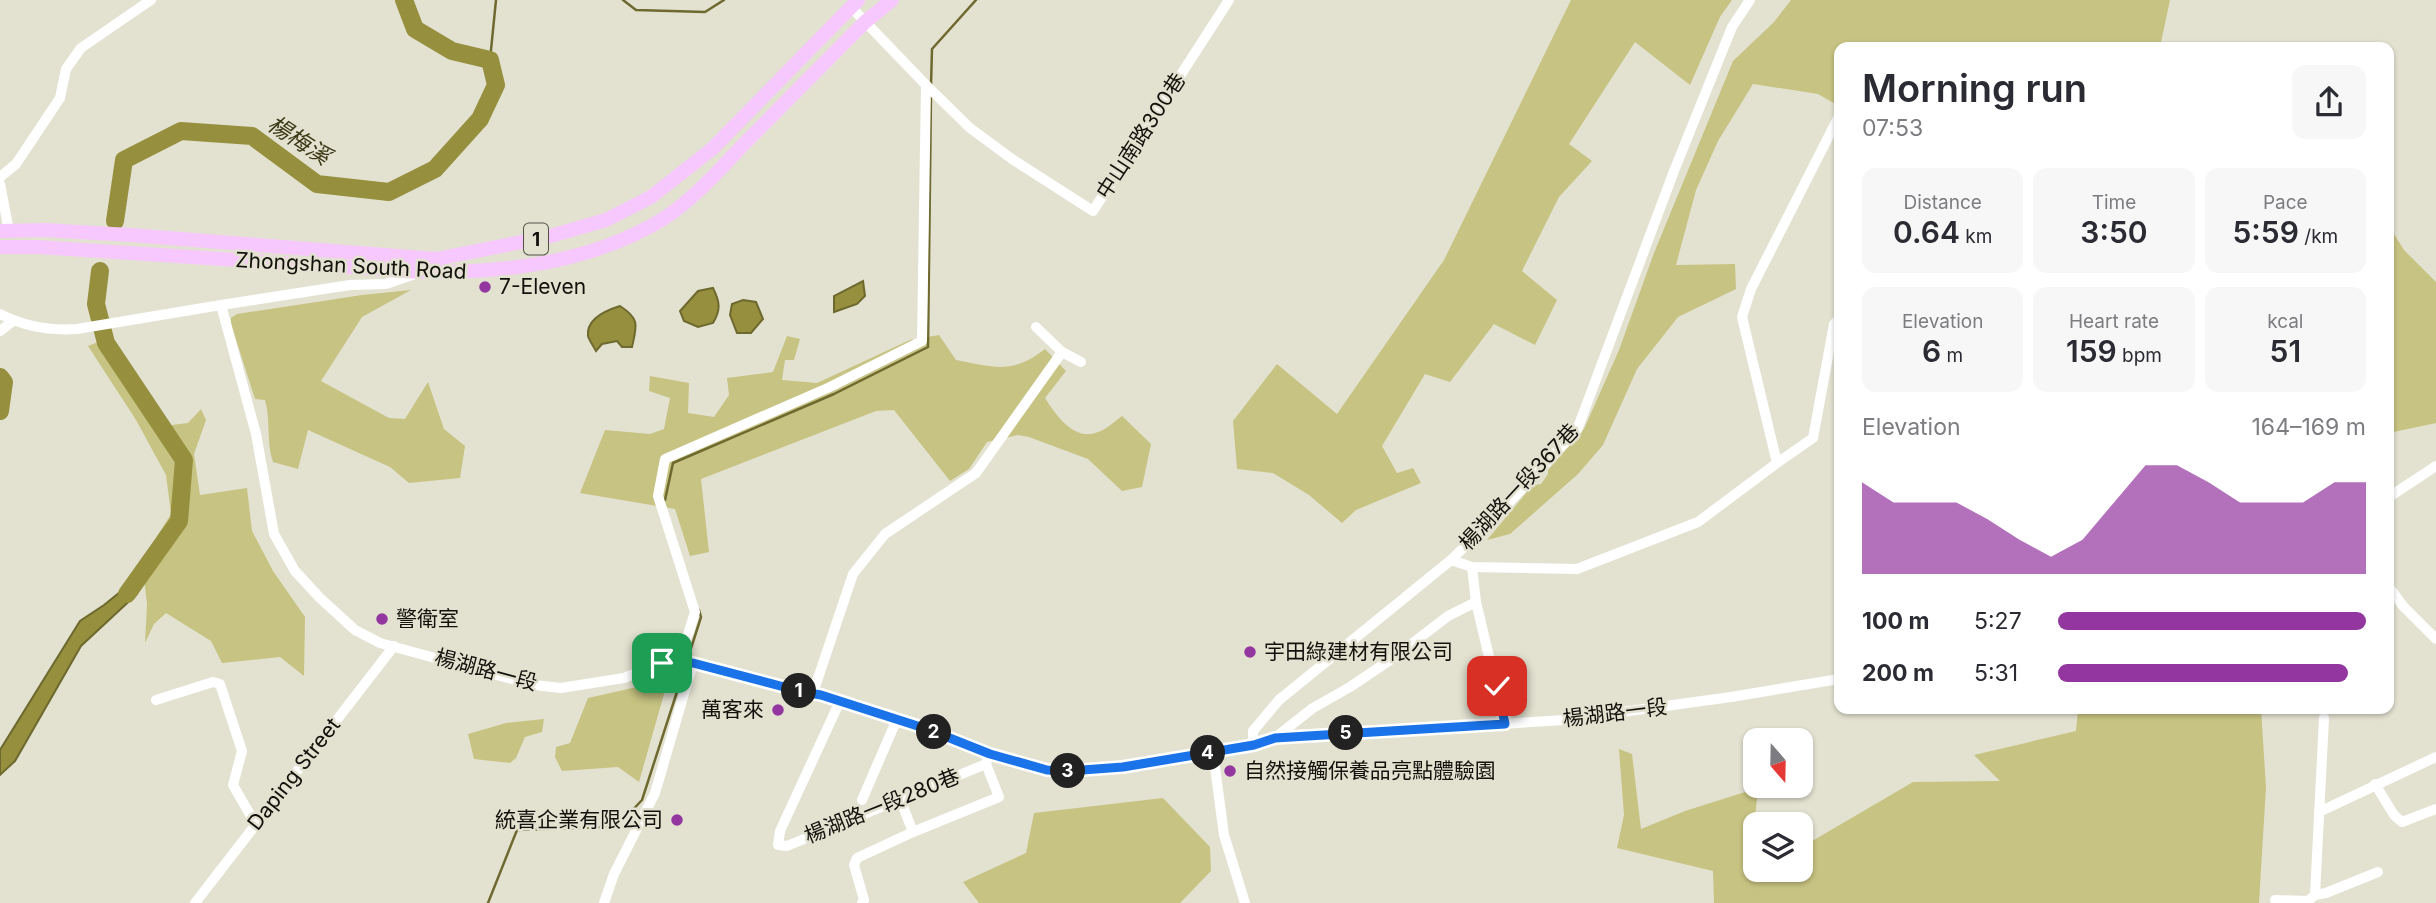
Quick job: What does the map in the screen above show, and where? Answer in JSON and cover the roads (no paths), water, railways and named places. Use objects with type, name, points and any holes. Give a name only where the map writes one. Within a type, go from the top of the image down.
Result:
[{"type":"main road","name":"Zhongshan South Road","points":[[0,247],[38,247],[422,272],[469,273],[549,263],[612,244],[663,218],[701,189],[866,22],[892,0]]},
{"type":"main road","name":"Zhongshan South Road","points":[[5,231],[130,235],[436,259],[547,237],[606,220],[651,197],[712,149],[854,3]]},
{"type":"street","points":[[0,177],[16,164],[60,97],[66,69],[81,48],[151,0]]},
{"type":"street","name":"中山南路300巷","points":[[929,89],[970,128],[1012,159],[1093,211],[1229,0]]},
{"type":"street","name":"楊湖路一段367巷","points":[[1254,745],[1253,731],[1279,700],[1451,560],[1577,430],[1727,39],[1750,0]]},
{"type":"street","points":[[604,903],[622,858],[655,793],[686,663],[695,612],[658,496],[665,459],[830,387],[922,341],[929,89],[866,22],[854,3]]},
{"type":"street","points":[[1777,463],[1742,317],[1751,289],[1834,127]]},
{"type":"street","points":[[0,184],[5,231]]},
{"type":"street","points":[[0,314],[36,328],[77,329],[136,317],[350,285],[386,284],[422,272],[436,259]]},
{"type":"street","name":"楊湖路一段","points":[[221,305],[256,434],[274,534],[295,571],[355,629],[380,643],[534,685],[561,688],[624,678],[662,663],[686,663],[813,693],[897,719],[988,759],[1047,770],[1069,771],[1123,767],[1254,745],[1275,738],[1564,720],[1834,680]]},
{"type":"street","points":[[0,331],[13,321]]},
{"type":"street","points":[[1451,560],[1472,567],[1577,569],[1698,522],[1814,438],[1834,324]]},
{"type":"street","points":[[1035,327],[1062,352],[1081,362]]},
{"type":"street","points":[[813,693],[853,575],[886,534],[976,473],[1062,352]]},
{"type":"street","points":[[2394,494],[2436,466]]},
{"type":"street","points":[[1472,567],[1476,602],[1505,724]]},
{"type":"street","points":[[2394,594],[2436,639]]},
{"type":"street","points":[[1275,738],[1313,708],[1396,656],[1448,616],[1476,602]]},
{"type":"street","name":"Daping Street","points":[[195,903],[394,646]]},
{"type":"street","points":[[156,700],[213,682],[220,684],[242,751],[233,786],[256,825]]},
{"type":"street","name":"楊湖路一段280巷","points":[[840,701],[780,831],[778,845],[788,846],[988,759],[999,797],[858,858],[854,865],[864,900],[862,903]]},
{"type":"street","points":[[2315,895],[2324,718]]},
{"type":"street","points":[[862,800],[897,719]]},
{"type":"street","points":[[1213,752],[1224,835],[1245,903]]},
{"type":"street","points":[[2319,812],[2436,757]]},
{"type":"street","points":[[2375,784],[2394,815],[2402,822],[2436,809]]},
{"type":"street","points":[[900,799],[913,832]]},
{"type":"street","points":[[2275,900],[2308,901],[2315,895],[2378,872]]},
{"type":"waterway","name":"楊梅溪","points":[[115,221],[124,160],[181,131],[252,136],[317,184],[389,192],[435,169],[480,119],[496,85],[490,60],[452,51],[415,29],[404,0]]},
{"type":"waterway","points":[[490,60],[496,0]]},
{"type":"waterway","points":[[623,0],[636,10],[705,12],[724,0]]},
{"type":"waterway","points":[[931,85],[932,49],[976,0]]},
{"type":"waterway","points":[[665,500],[673,463],[834,394],[928,347],[931,95]]},
{"type":"waterway","name":"楊梅溪","points":[[100,271],[96,304],[106,343],[184,460],[179,521],[127,594]]},
{"type":"waterway","points":[[0,377],[4,382],[0,411]]},
{"type":"waterway","points":[[687,661],[701,617],[699,610]]},
{"type":"waterway","points":[[488,903],[517,830],[606,827],[626,817],[642,800],[685,667]]},
{"type":"place","name":"7-Eleven","points":[[485,287]]},
{"type":"place","name":"警衛室","points":[[382,619]]},
{"type":"place","name":"宇田綠建材有限公司","points":[[1250,652]]},
{"type":"place","name":"萬客來","points":[[778,710]]},
{"type":"place","name":"自然接觸保養品亮點體驗園","points":[[1230,771]]},
{"type":"place","name":"統喜企業有限公司","points":[[677,820]]}]
